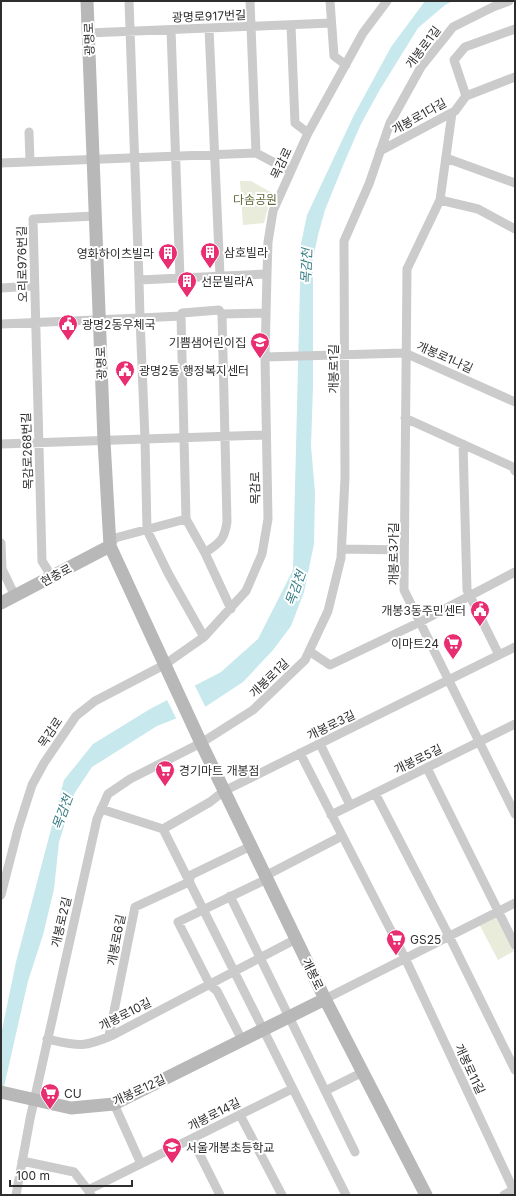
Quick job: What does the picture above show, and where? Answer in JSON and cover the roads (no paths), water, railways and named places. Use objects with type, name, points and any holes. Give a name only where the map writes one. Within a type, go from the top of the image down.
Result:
[{"type":"main road","name":"광명로","points":[[87,1],[104,441],[110,546],[166,669]]},
{"type":"main road","name":"현충로","points":[[1,603],[110,546]]},
{"type":"main road","name":"개봉로","points":[[166,669],[325,999],[426,1195]]},
{"type":"main road","name":"개봉로12길","points":[[1,1092],[71,1108],[114,1104],[325,999]]},
{"type":"street","points":[[129,1],[147,530],[168,573],[204,637]]},
{"type":"street","points":[[250,1],[256,152]]},
{"type":"street","points":[[330,1],[330,23],[334,56],[346,65]]},
{"type":"street","name":"목감로","points":[[1,896],[18,829],[32,785],[44,763],[71,723],[84,709],[95,701],[166,669],[204,637],[231,610],[246,591],[263,549],[268,520],[266,436],[269,357],[266,313],[266,274],[268,242],[273,211],[308,133],[363,33],[387,1]]},
{"type":"street","name":"개봉로1길","points":[[200,741],[253,710],[305,660],[328,611],[342,549],[345,478],[341,356],[344,241],[369,184],[390,123],[420,67],[453,28],[493,6],[509,1]]},
{"type":"street","name":"광명로917번길","points":[[88,33],[330,23]]},
{"type":"street","points":[[291,25],[294,123],[308,133]]},
{"type":"street","points":[[209,28],[220,276]]},
{"type":"street","points":[[515,29],[465,47],[454,60],[466,96],[515,77]]},
{"type":"street","points":[[171,30],[180,278]]},
{"type":"street","name":"개봉로1다길","points":[[380,151],[455,111],[466,96]]},
{"type":"street","name":"개봉로3가길","points":[[448,680],[404,590],[404,550],[407,269],[440,200],[452,112]]},
{"type":"street","points":[[29,132],[30,162]]},
{"type":"street","points":[[1,163],[256,152],[290,172]]},
{"type":"street","points":[[446,158],[515,183]]},
{"type":"street","points":[[440,200],[478,209],[515,229]]},
{"type":"street","name":"오리로976번길","points":[[35,322],[33,219],[95,216]]},
{"type":"street","points":[[139,280],[266,274]]},
{"type":"street","points":[[1,288],[34,286]]},
{"type":"street","points":[[1,324],[181,316],[182,313],[219,310],[222,314],[227,522],[225,536],[221,542],[205,553]]},
{"type":"street","points":[[222,314],[266,313]]},
{"type":"street","points":[[181,316],[186,519],[205,553],[231,610]]},
{"type":"street","name":"목감로268번길","points":[[35,322],[42,561],[52,577]]},
{"type":"street","name":"개봉로1나길","points":[[269,357],[406,353],[515,402]]},
{"type":"street","points":[[405,418],[513,467],[515,471]]},
{"type":"street","points":[[1,444],[104,441],[145,438],[266,436]]},
{"type":"street","points":[[463,444],[467,590],[499,655]]},
{"type":"street","points":[[110,546],[115,538],[186,519]]},
{"type":"street","points":[[1,543],[2,569],[14,596]]},
{"type":"street","points":[[342,549],[404,550]]},
{"type":"street","points":[[310,651],[330,665],[420,622],[515,572]]},
{"type":"street","name":"개봉로3길","points":[[224,791],[515,647]]},
{"type":"street","points":[[448,680],[515,814]]},
{"type":"street","name":"개봉로5길","points":[[331,815],[515,724]]},
{"type":"street","name":"개봉로2길","points":[[16,1195],[33,1100],[97,819],[101,809],[108,794],[130,779],[200,741]]},
{"type":"street","points":[[320,744],[350,805]]},
{"type":"street","name":"개봉로11길","points":[[300,753],[405,958],[514,1191]]},
{"type":"street","points":[[427,768],[515,945]]},
{"type":"street","points":[[163,829],[210,802],[224,791]]},
{"type":"street","points":[[375,793],[449,936],[515,1070]]},
{"type":"street","points":[[101,809],[163,829],[346,1195]]},
{"type":"street","points":[[242,1040],[217,991],[210,985],[178,922],[342,836]]},
{"type":"street","name":"개봉로6길","points":[[109,1036],[135,907],[189,882],[191,875],[251,846]]},
{"type":"street","points":[[230,896],[356,1152]]},
{"type":"street","points":[[325,999],[515,903]]},
{"type":"street","name":"개봉로10길","points":[[48,1039],[76,1045],[91,1044],[210,985],[296,939]]},
{"type":"street","points":[[325,1091],[363,1072]]},
{"type":"street","name":"개봉로14길","points":[[89,1192],[141,1164],[292,1089]]},
{"type":"street","points":[[114,1104],[141,1164]]},
{"type":"street","points":[[240,1115],[282,1195]]},
{"type":"street","points":[[192,1139],[220,1195]]},
{"type":"street","points":[[22,1161],[74,1172],[89,1192]]},
{"type":"street","points":[[504,1195],[514,1191]]},
{"type":"water","name":"목감천","points":[[425,1],[453,1],[445,5],[418,28],[379,91],[361,124],[344,163],[325,210],[318,235],[313,259],[313,386],[311,446],[315,492],[314,544],[304,592],[291,626],[273,650],[243,682],[205,707],[157,726],[92,767],[74,794],[59,842],[54,889],[43,935],[28,981],[1,1100],[1,1035],[16,962],[64,780],[93,744],[150,709],[221,672],[258,639],[293,570],[301,244],[307,215],[354,115],[391,47]]},
{"type":"place","name":"삼호빌라","points":[[210,269]]},
{"type":"place","name":"영화하이츠빌라","points":[[168,270]]},
{"type":"place","name":"선문빌라A","points":[[187,298]]},
{"type":"place","name":"광명2동우체국","points":[[68,341]]},
{"type":"place","name":"기쁨샘어린이집","points":[[260,359]]},
{"type":"place","name":"광명2동 행정복지센터","points":[[125,387]]},
{"type":"place","name":"개봉3동주민센터","points":[[480,627]]},
{"type":"place","name":"이마트24","points":[[453,660]]},
{"type":"place","name":"경기마트 개봉점","points":[[165,787]]},
{"type":"place","name":"GS25","points":[[396,956]]},
{"type":"place","name":"CU","points":[[50,1110]]},
{"type":"place","name":"서울개봉초등학교","points":[[172,1164]]},
{"type":"park label","name":"다솜공원","points":[[255,199]]}]
